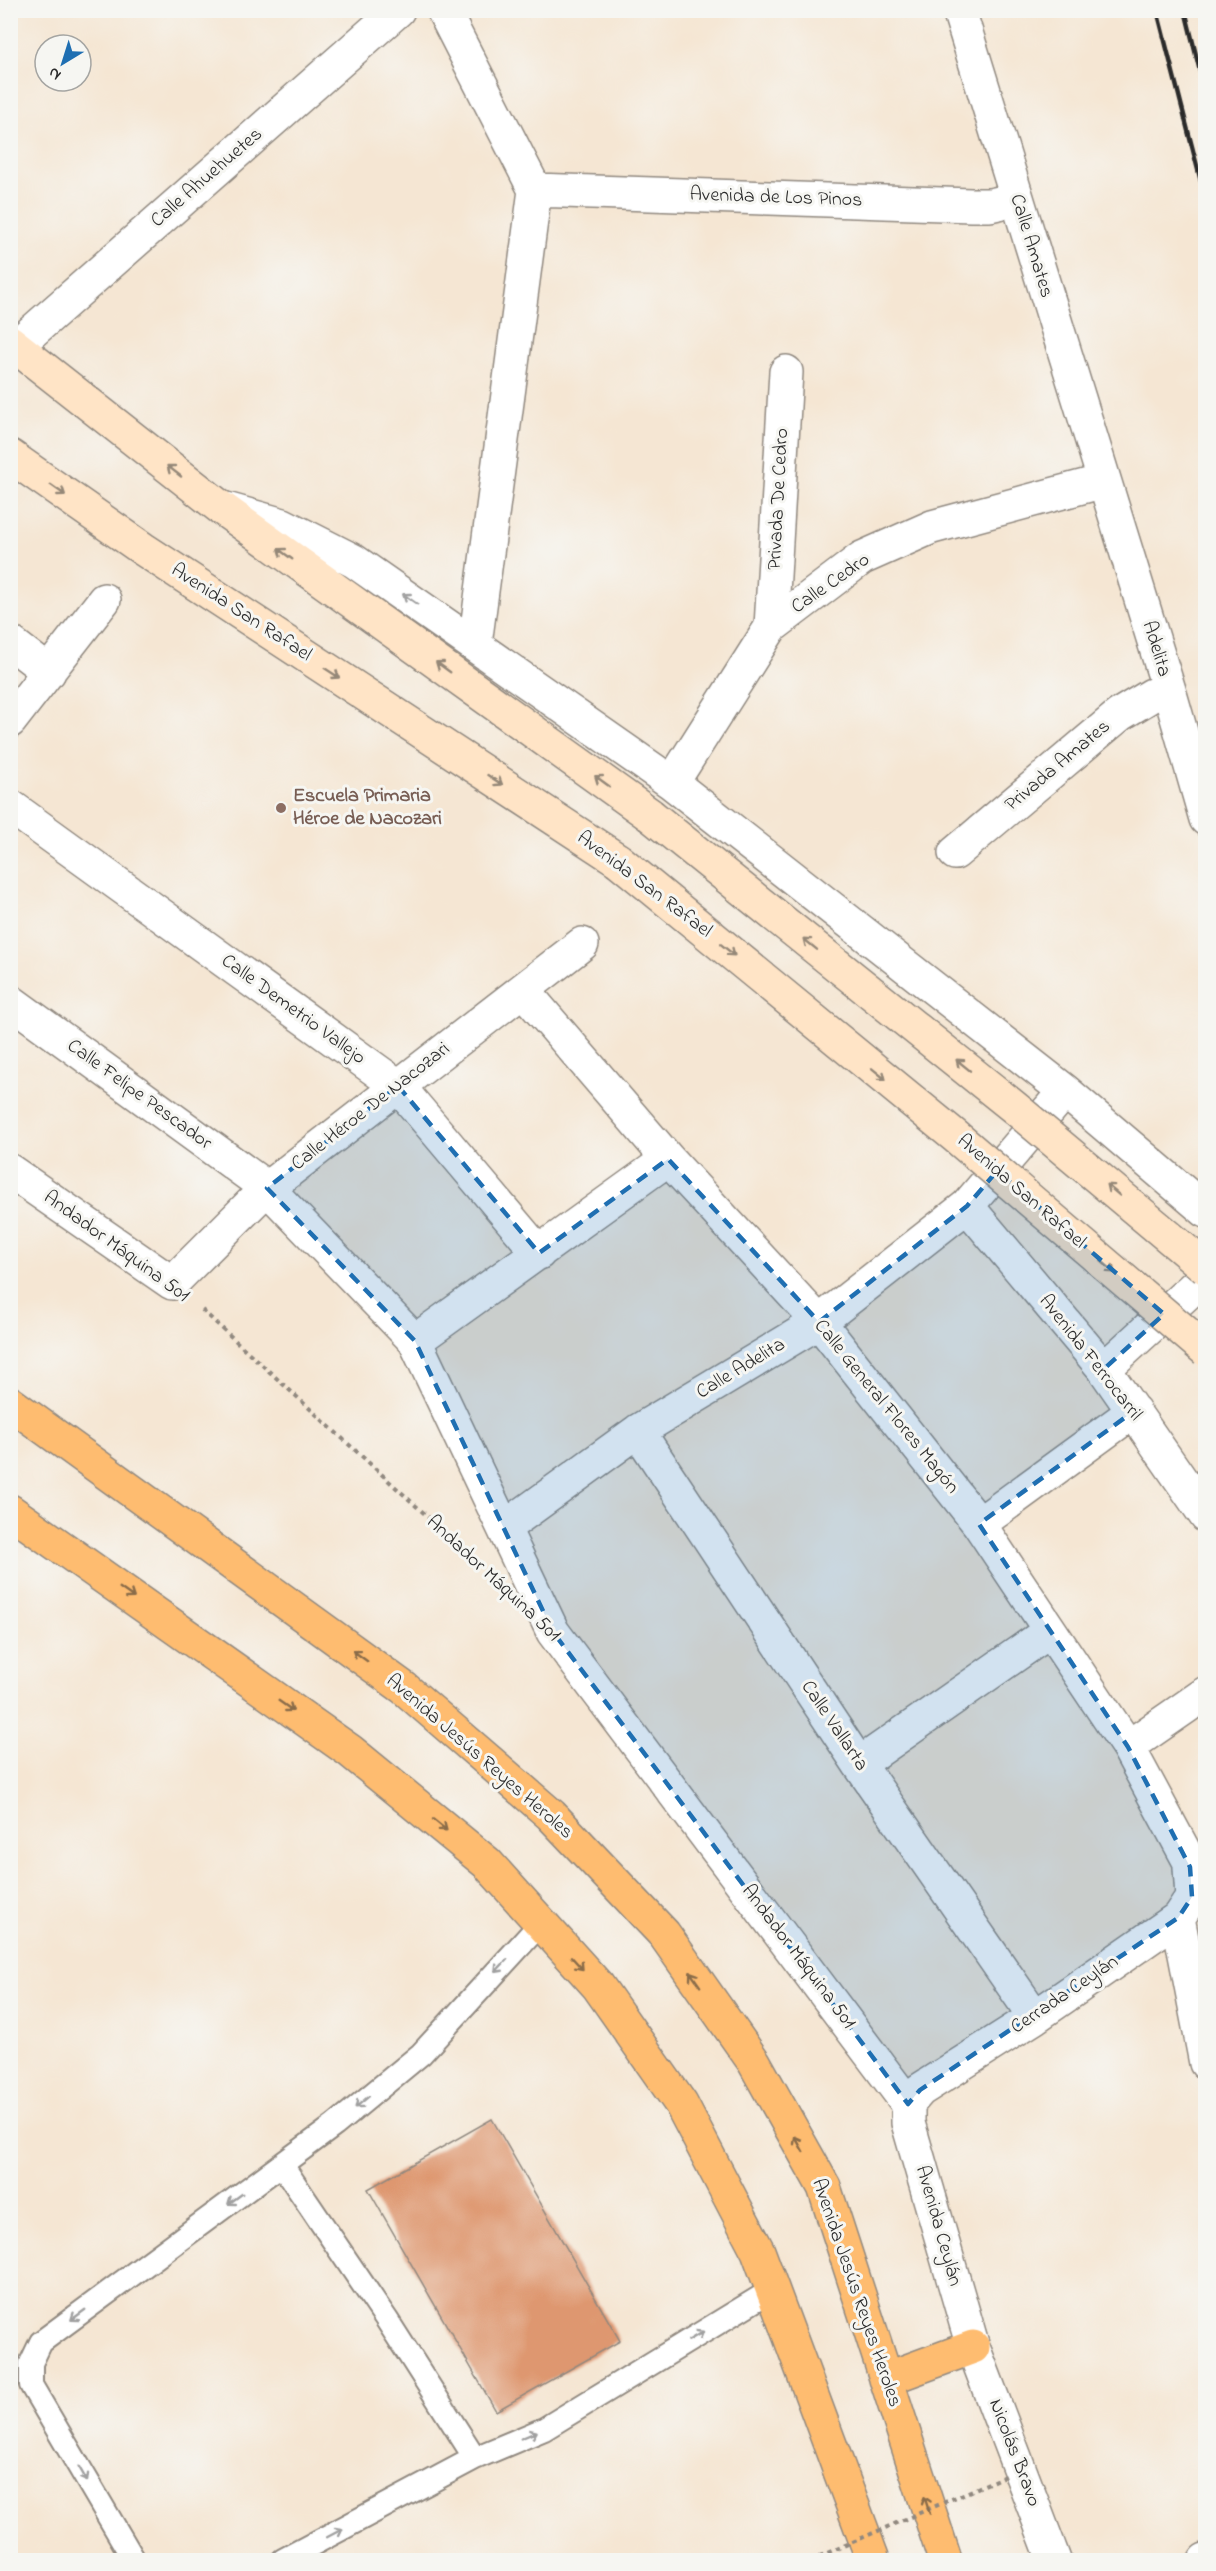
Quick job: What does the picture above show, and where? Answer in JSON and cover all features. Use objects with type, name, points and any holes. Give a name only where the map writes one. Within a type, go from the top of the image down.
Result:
[{"type":"highway","name":"Avenida Jesús Reyes Heroles","points":[[10,1403],[404,1688],[551,1815],[664,1934],[754,2062],[824,2187],[945,2560]]},
{"type":"highway","points":[[10,1511],[350,1751],[487,1863],[598,1986],[681,2104],[758,2251],[873,2560]]},
{"type":"highway","points":[[10,1527],[88,1566]]},
{"type":"highway","points":[[886,2379],[973,2347]]},
{"type":"main road","points":[[13,344],[220,507],[650,815],[1015,1108],[1206,1268]]},
{"type":"main road","name":"Avenida San Rafael","points":[[10,456],[143,549],[618,860],[955,1136],[1206,1350]]},
{"type":"street","name":"Calle Ahuehuetes","points":[[13,344],[398,10]]},
{"type":"street","points":[[442,10],[536,190],[475,644]]},
{"type":"street","name":"Calle Amates","points":[[959,10],[1104,481]]},
{"type":"street","name":"Avenida de Los Pinos","points":[[536,190],[971,205],[990,205],[1017,199]]},
{"type":"street","name":"Privada De Cedro","points":[[771,627],[786,372]]},
{"type":"street","name":"Calle Cedro","points":[[672,783],[771,627],[862,558],[932,527],[1104,481]]},
{"type":"street","name":"Adelita","points":[[1104,481],[1206,819]]},
{"type":"street","points":[[220,507],[283,525],[354,561],[672,783],[1065,1091],[1206,1210]]},
{"type":"street","points":[[10,721],[104,600]]},
{"type":"street","points":[[10,642],[49,672]]},
{"type":"street","name":"Privada Amates","points":[[955,853],[1119,715],[1152,695],[1168,690]]},
{"type":"street","name":"Calle Demetrio Vallejo","points":[[10,806],[398,1086],[539,1253]]},
{"type":"street","name":"Calle Héroe De Nacozari","points":[[172,1283],[267,1188],[582,944]]},
{"type":"street","name":"Calle General Flores Magón","points":[[523,990],[668,1159],[819,1322],[980,1524],[1128,1747],[1198,1880]]},
{"type":"street","name":"Calle Felipe Pescador","points":[[10,1001],[267,1188],[415,1341]]},
{"type":"street","name":"Calle Adelita","points":[[504,1528],[638,1431],[819,1322],[967,1206],[1065,1091]]},
{"type":"street","points":[[415,1341],[668,1159]]},
{"type":"street","name":"Andador Máquina 501","points":[[10,1171],[172,1283]]},
{"type":"street","name":"Avenida Ferrocarril","points":[[967,1206],[1104,1369],[1206,1516]]},
{"type":"street","points":[[1104,1369],[1206,1276]]},
{"type":"street","name":"Andador Máquina 501","points":[[415,1341],[553,1632],[908,2104]]},
{"type":"street","points":[[980,1524],[1134,1411]]},
{"type":"street","name":"Calle Vallarta","points":[[638,1431],[859,1764],[1035,2017]]},
{"type":"street","points":[[859,1764],[1050,1631]]},
{"type":"street","points":[[1128,1747],[1206,1693]]},
{"type":"street","name":"Cerrada Ceylán","points":[[908,2104],[920,2090],[1035,2017],[1178,1918],[1198,1880]]},
{"type":"street","points":[[1178,1918],[1206,2063]]},
{"type":"street","name":"Avenida Ceylán","points":[[908,2104],[908,2123],[973,2347]]},
{"type":"street","name":"Nicolás Bravo","points":[[973,2347],[1054,2560]]},
{"type":"lane","points":[[134,2560],[30,2385],[31,2363],[41,2342],[335,2125],[421,2054],[541,1923]]},
{"type":"lane","points":[[282,2165],[387,2320],[475,2458]]},
{"type":"lane","points":[[283,2560],[475,2458],[544,2429],[772,2290]]},
{"type":"path","name":"Andador Máquina 501","points":[[172,1283],[475,1560]]},
{"type":"path","points":[[811,2560],[1005,2476]]},
{"type":"highlighted area","points":[[398,1086],[539,1253],[668,1159],[819,1322],[967,1206],[997,1171],[1164,1314],[1104,1369],[1134,1411],[979,1524],[1128,1747],[1190,1867],[1192,1897],[1178,1918],[920,2090],[908,2104],[553,1632],[415,1341],[267,1188]]},
{"type":"building","points":[[492,2119],[620,2341],[496,2411],[368,2189]]},
{"type":"railway","points":[[1157,10],[1206,201]]},
{"type":"railway","points":[[1185,10],[1206,96]]},
{"type":"place","name":"Escuela Primaria Héroe de Nacozari","points":[[281,808]]}]
